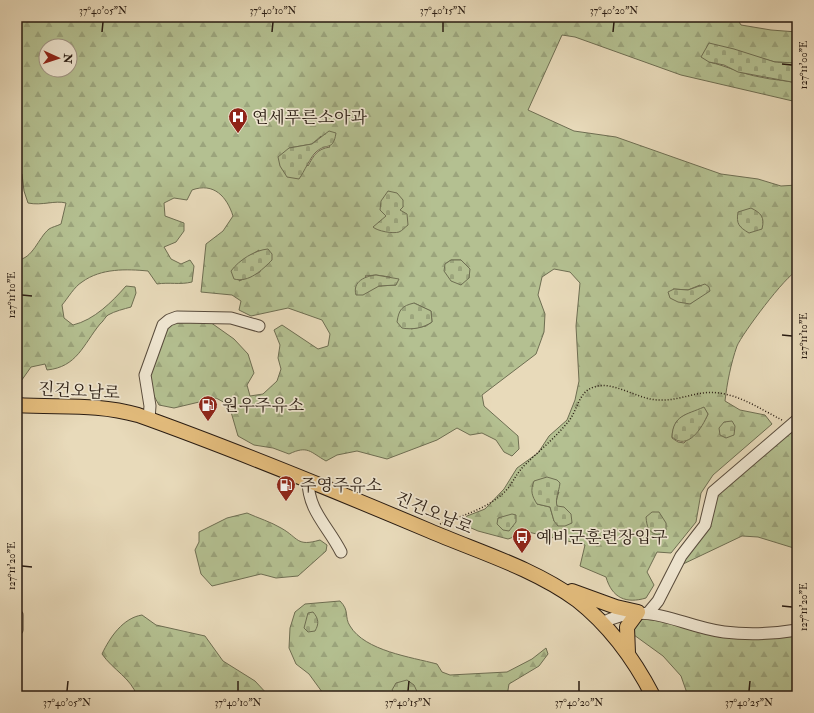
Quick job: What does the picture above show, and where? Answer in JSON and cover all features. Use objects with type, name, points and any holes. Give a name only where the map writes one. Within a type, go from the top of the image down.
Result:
[{"type":"main road","name":"진건오남로","points":[[17,405],[76,405],[107,408],[149,419],[308,480],[530,573],[576,600],[602,623],[628,654],[653,696]]},
{"type":"main road","points":[[549,583],[616,607],[643,613]]},
{"type":"main road","points":[[628,654],[627,627],[643,613]]},
{"type":"street","points":[[149,419],[150,406],[145,375],[163,325],[169,320],[178,317],[231,318],[259,326]]},
{"type":"street","points":[[643,613],[658,600],[681,556],[705,525],[713,492],[794,422]]},
{"type":"street","points":[[308,480],[308,493],[312,508],[333,537],[340,552]]},
{"type":"street","points":[[602,623],[620,615],[643,613],[724,632],[775,633],[797,630]]},
{"type":"street","points":[[17,615],[17,630]]},
{"type":"path","points":[[425,529],[465,515],[498,497],[509,487],[517,473],[568,422],[586,391],[595,387],[602,385],[614,387],[648,400],[673,400],[704,393],[730,395],[794,422]]},
{"type":"green space","points":[[17,17],[736,17],[741,25],[771,30],[797,32],[797,63],[775,62],[760,58],[709,62],[753,76],[797,83],[797,102],[681,75],[575,37],[562,35],[528,110],[574,131],[616,137],[721,174],[758,179],[781,186],[797,185],[797,271],[791,275],[774,293],[755,318],[737,346],[731,366],[725,401],[740,410],[765,415],[772,424],[713,475],[701,493],[696,522],[671,553],[657,552],[647,572],[654,585],[646,598],[639,600],[626,600],[621,598],[612,590],[606,577],[580,566],[585,545],[528,532],[508,539],[478,531],[462,524],[467,516],[485,509],[504,489],[517,468],[538,453],[549,436],[567,420],[575,400],[579,381],[576,326],[580,283],[570,272],[554,269],[542,277],[538,295],[545,314],[544,332],[536,354],[482,395],[484,406],[518,436],[519,449],[512,456],[504,452],[496,440],[482,433],[470,435],[457,428],[437,440],[387,459],[357,451],[337,455],[326,461],[309,451],[301,450],[289,454],[273,448],[254,445],[238,436],[229,405],[216,398],[174,408],[159,405],[149,387],[149,364],[167,323],[210,322],[234,339],[248,354],[254,373],[247,385],[250,396],[263,394],[277,381],[281,369],[278,358],[280,345],[274,330],[282,325],[318,349],[328,346],[330,334],[322,320],[288,308],[251,316],[239,310],[241,301],[232,295],[201,292],[206,244],[223,231],[233,216],[223,197],[207,188],[192,190],[187,200],[174,198],[164,203],[165,216],[184,223],[184,231],[176,242],[164,247],[171,259],[181,264],[190,260],[194,266],[192,282],[157,284],[148,271],[132,270],[114,270],[89,277],[76,287],[62,305],[64,318],[73,325],[81,323],[102,310],[126,286],[135,287],[136,293],[131,307],[107,316],[84,347],[72,360],[66,364],[47,370],[45,364],[31,367],[19,384],[17,383],[17,260],[23,259],[27,256],[49,229],[61,224],[66,203],[28,203],[24,191],[22,174],[17,169]],"holes":[[[321,136],[330,147],[322,149],[316,153],[308,166],[289,148],[312,144]],[[259,250],[260,272],[239,281],[248,257]],[[451,260],[461,260],[469,269],[469,278],[445,264]],[[376,275],[390,277],[396,285],[379,286],[365,276]],[[700,285],[700,296],[690,304],[673,289],[688,290]],[[414,303],[431,311],[432,322],[426,326],[411,329]],[[704,408],[708,414],[705,420],[684,443],[678,442],[672,438],[673,430],[678,420]],[[559,492],[556,502],[554,521],[550,507],[537,504]]]},
{"type":"green space","points":[[709,43],[775,62],[797,63],[797,83],[738,72],[724,65],[709,62],[701,57]]},
{"type":"green space","points":[[329,131],[336,133],[333,143],[320,149],[314,154],[299,179],[287,177],[280,166],[278,157],[289,148],[312,144]]},
{"type":"green space","points":[[388,191],[397,193],[403,200],[403,207],[400,210],[407,214],[408,225],[399,232],[385,232],[373,227],[386,216],[380,210],[381,201]]},
{"type":"green space","points":[[751,208],[761,216],[763,225],[762,229],[749,233],[739,225],[737,216],[738,212]]},
{"type":"green space","points":[[268,249],[272,254],[272,260],[264,268],[255,275],[245,279],[234,279],[231,271],[238,263],[258,251]]},
{"type":"green space","points":[[451,260],[461,260],[470,269],[469,278],[461,285],[451,281],[444,271],[445,264]]},
{"type":"green space","points":[[376,275],[399,279],[396,285],[379,286],[363,295],[356,295],[356,286],[361,280]]},
{"type":"green space","points":[[705,284],[709,287],[710,291],[690,304],[678,302],[670,298],[668,292],[674,289],[688,290]]},
{"type":"green space","points":[[414,303],[431,311],[432,322],[418,328],[402,328],[397,322],[400,311],[407,305]]},
{"type":"green space","points":[[704,407],[708,414],[694,436],[689,440],[684,441],[678,441],[672,437],[675,424],[678,420],[686,414]]},
{"type":"green space","points":[[732,421],[735,426],[734,435],[726,438],[720,435],[719,428],[724,422]]},
{"type":"green space","points":[[797,421],[797,549],[758,537],[742,536],[681,565],[713,494]]},
{"type":"green space","points":[[547,477],[557,480],[560,483],[557,506],[564,507],[571,514],[572,523],[565,526],[558,526],[554,521],[550,507],[537,504],[535,501],[532,491],[534,481]]},
{"type":"green space","points":[[652,512],[659,512],[666,523],[666,530],[659,535],[652,533],[648,527],[646,517]]},
{"type":"green space","points":[[247,513],[277,526],[302,542],[320,540],[327,545],[326,551],[298,576],[276,578],[261,574],[212,586],[201,574],[195,550],[199,542],[199,532],[227,518]]},
{"type":"green space","points":[[512,514],[516,515],[516,522],[509,531],[503,530],[497,524],[498,518]]},
{"type":"green space","points":[[340,601],[345,608],[348,623],[357,635],[366,642],[389,652],[437,664],[442,672],[450,675],[507,672],[532,659],[546,648],[548,654],[539,666],[509,684],[507,696],[419,696],[418,693],[397,696],[325,696],[309,674],[296,664],[289,648],[290,628],[295,612],[305,604]]},
{"type":"green space","points":[[313,612],[318,622],[317,626],[315,631],[308,632],[304,628],[308,613]]},
{"type":"green space","points":[[142,615],[156,625],[205,636],[223,661],[255,681],[269,696],[137,696],[131,684],[106,660],[102,654],[113,635],[123,624]]},
{"type":"green space","points":[[642,619],[660,621],[719,637],[778,638],[797,633],[797,691],[793,696],[688,696],[681,676],[663,656],[634,635],[634,624]]},
{"type":"green space","points":[[407,680],[414,685],[419,696],[396,695],[392,690],[396,683]]},
{"type":"place","name":"연세푸른소아과","points":[[238,134]]},
{"type":"place","name":"원우주유소","points":[[208,422]]},
{"type":"place","name":"주영주유소","points":[[286,502]]},
{"type":"place","name":"예비군훈련장입구","points":[[522,554]]}]
